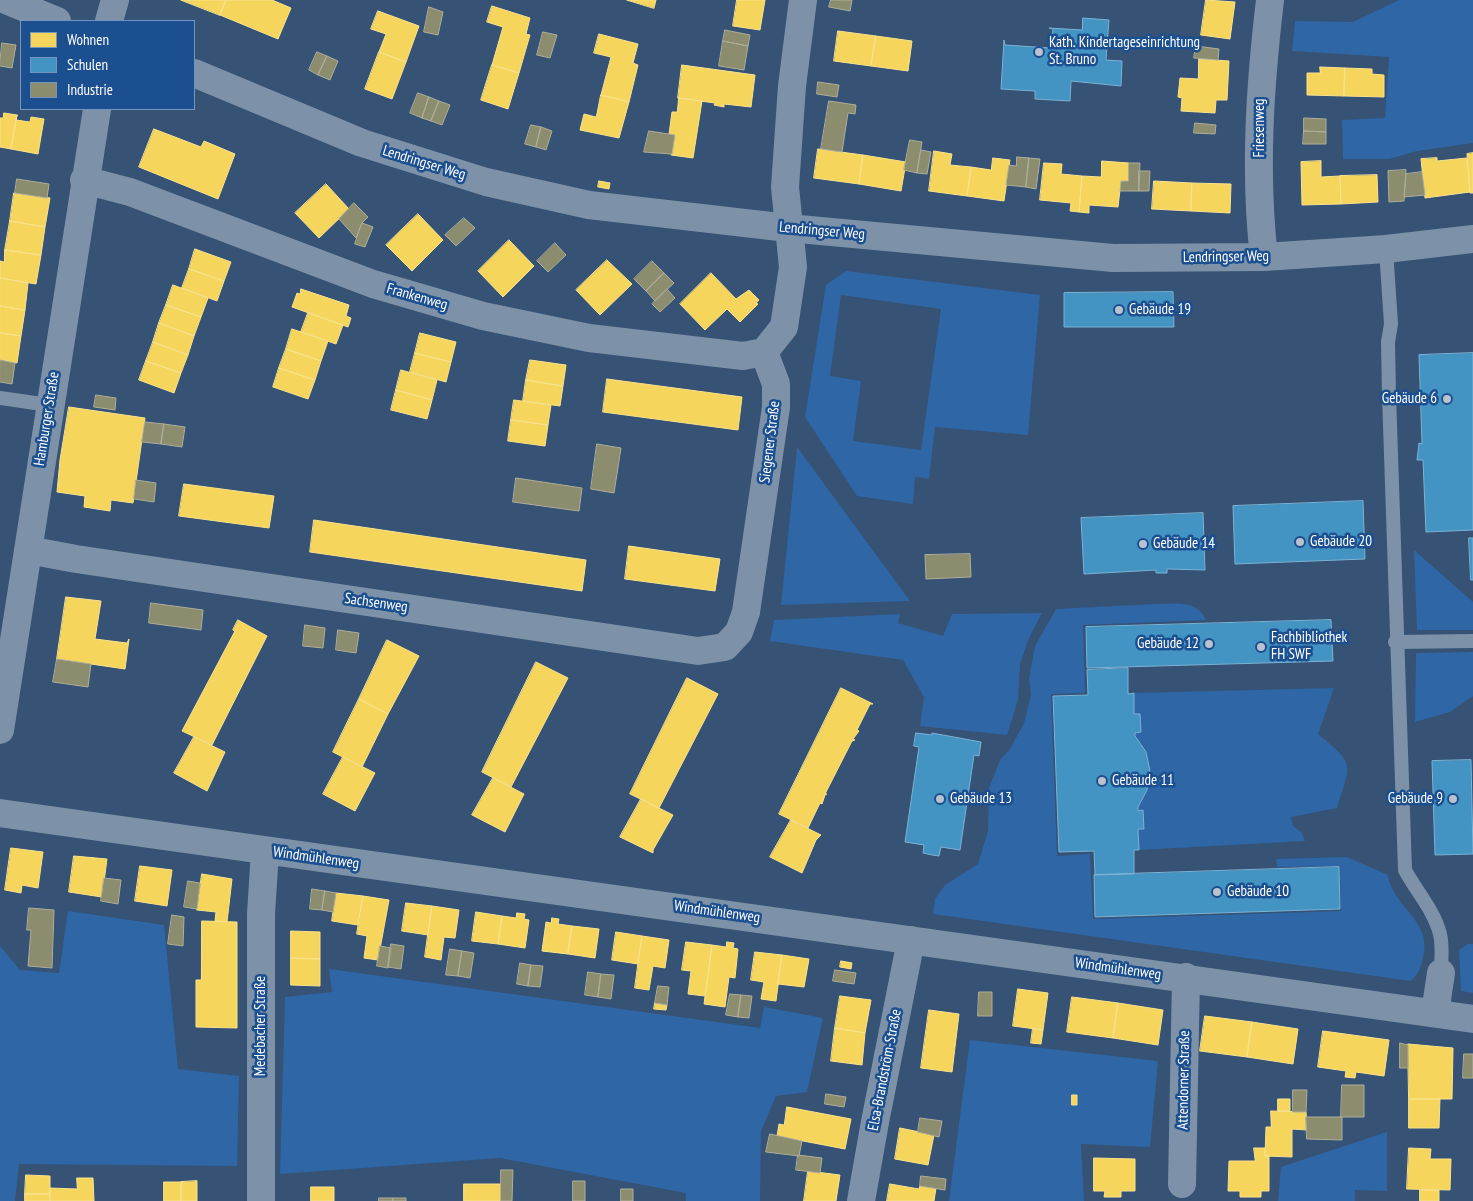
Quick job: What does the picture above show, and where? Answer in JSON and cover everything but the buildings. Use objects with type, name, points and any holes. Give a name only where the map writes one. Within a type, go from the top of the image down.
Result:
[{"type":"street","points":[[6,0],[56,20]]},
{"type":"street","points":[[109,20],[115,0]]},
{"type":"street","points":[[764,352],[784,327],[793,267],[785,187],[792,86],[803,0]]},
{"type":"street","name":"Friesenweg","points":[[1264,257],[1260,220],[1260,83],[1270,0]]},
{"type":"street","name":"Lendringser Weg","points":[[195,73],[362,143],[486,182],[589,205],[788,228],[1113,258],[1264,257],[1386,248],[1473,239]]},
{"type":"street","name":"Hamburger Straße","points":[[0,730],[84,180],[97,110]]},
{"type":"street","name":"Frankenweg","points":[[84,180],[130,192],[373,284],[483,316],[599,339],[742,356],[764,352]]},
{"type":"street","name":"Siegener Straße","points":[[725,647],[738,632],[746,612],[776,407],[776,384],[764,352]]},
{"type":"street","name":"Sachsenweg","points":[[28,550],[698,651],[725,647]]},
{"type":"street","name":"Windmühlenweg","points":[[0,813],[1186,977],[1473,1019]]},
{"type":"street","name":"Medebacher Straße","points":[[260,1201],[261,914],[265,851]]},
{"type":"street","name":"Elsa-Brandström-Straße","points":[[861,1201],[874,1122],[911,940]]},
{"type":"street","points":[[1435,1013],[1441,973]]},
{"type":"street","name":"Attendorner Straße","points":[[1182,1184],[1186,977]]},
{"type":"lane","points":[[1386,248],[1391,324],[1388,342],[1388,395],[1395,642],[1405,870],[1414,889],[1432,912],[1440,935],[1441,973]]},
{"type":"lane","points":[[0,398],[49,405]]},
{"type":"lane","points":[[1395,642],[1473,641]]},
{"type":"shaded area","points":[[1399,0],[1473,0],[1473,143],[1417,151],[1389,159],[1343,159],[1342,120],[1385,118],[1389,57],[1292,51],[1295,21],[1353,22]]},
{"type":"shaded area","points":[[846,271],[1040,295],[1028,435],[935,427],[929,479],[915,477],[913,504],[857,496],[805,417],[826,285]],"holes":[[[841,295],[941,309],[921,450],[853,441],[861,381],[830,376]]]},
{"type":"shaded area","points":[[797,447],[910,601],[781,605]]},
{"type":"shaded area","points":[[1414,550],[1473,602],[1473,630],[1417,630]]},
{"type":"shaded area","points":[[1185,604],[1197,609],[1206,620],[1083,625],[1085,693],[1051,694],[1057,856],[1090,854],[1093,919],[1341,911],[1340,866],[1277,867],[1276,859],[1347,857],[1388,875],[1397,897],[1418,924],[1425,945],[1420,968],[1411,981],[933,914],[935,899],[945,885],[978,864],[988,831],[989,788],[1000,760],[1010,749],[1024,723],[1031,695],[1029,679],[1035,646],[1056,609]]},
{"type":"shaded area","points":[[1042,613],[1029,638],[1020,664],[1018,700],[1007,735],[920,726],[924,697],[903,660],[770,641],[774,620],[900,614],[898,623],[943,636],[952,614]]},
{"type":"shaded area","points":[[1473,652],[1473,696],[1450,712],[1415,722],[1416,653]]},
{"type":"shaded area","points":[[1334,688],[1318,734],[1339,752],[1347,766],[1347,773],[1337,808],[1291,817],[1293,826],[1302,833],[1305,841],[1139,850],[1138,829],[1143,810],[1138,811],[1149,781],[1149,775],[1147,758],[1135,733],[1140,732],[1140,724],[1134,714],[1134,693]]},
{"type":"shaded area","points":[[68,911],[164,925],[178,1069],[239,1076],[237,1166],[19,1164],[15,1201],[0,1201],[0,946],[20,970],[59,973]]},
{"type":"shaded area","points":[[1468,944],[1473,944],[1473,993],[1461,991],[1459,950]]},
{"type":"shaded area","points":[[329,969],[760,1028],[764,1007],[823,1018],[807,1092],[776,1096],[761,1131],[760,1201],[686,1201],[686,1193],[500,1158],[280,1174],[285,997],[332,992]]},
{"type":"shaded area","points":[[970,1040],[1158,1061],[1150,1147],[1081,1144],[1084,1201],[949,1201]]},
{"type":"shaded area","points":[[1387,1132],[1387,1191],[1355,1190],[1355,1201],[1278,1201],[1281,1167]]},
{"type":"place","name":"Kath. Kindertageseinrichtung St. Bruno","points":[[1039,52]]},
{"type":"place","name":"Gebäude 19","points":[[1119,310]]},
{"type":"place","name":"Gebäude 6","points":[[1447,399]]},
{"type":"place","name":"Gebäude 20","points":[[1300,542]]},
{"type":"place","name":"Gebäude 14","points":[[1143,544]]},
{"type":"place","name":"Gebäude 12","points":[[1209,644]]},
{"type":"place","name":"Fachbibliothek FH SWF","points":[[1261,647]]},
{"type":"place","name":"Gebäude 11","points":[[1102,781]]},
{"type":"place","name":"Gebäude 13","points":[[940,799]]},
{"type":"place","name":"Gebäude 9","points":[[1453,799]]},
{"type":"place","name":"Gebäude 10","points":[[1217,892]]}]
